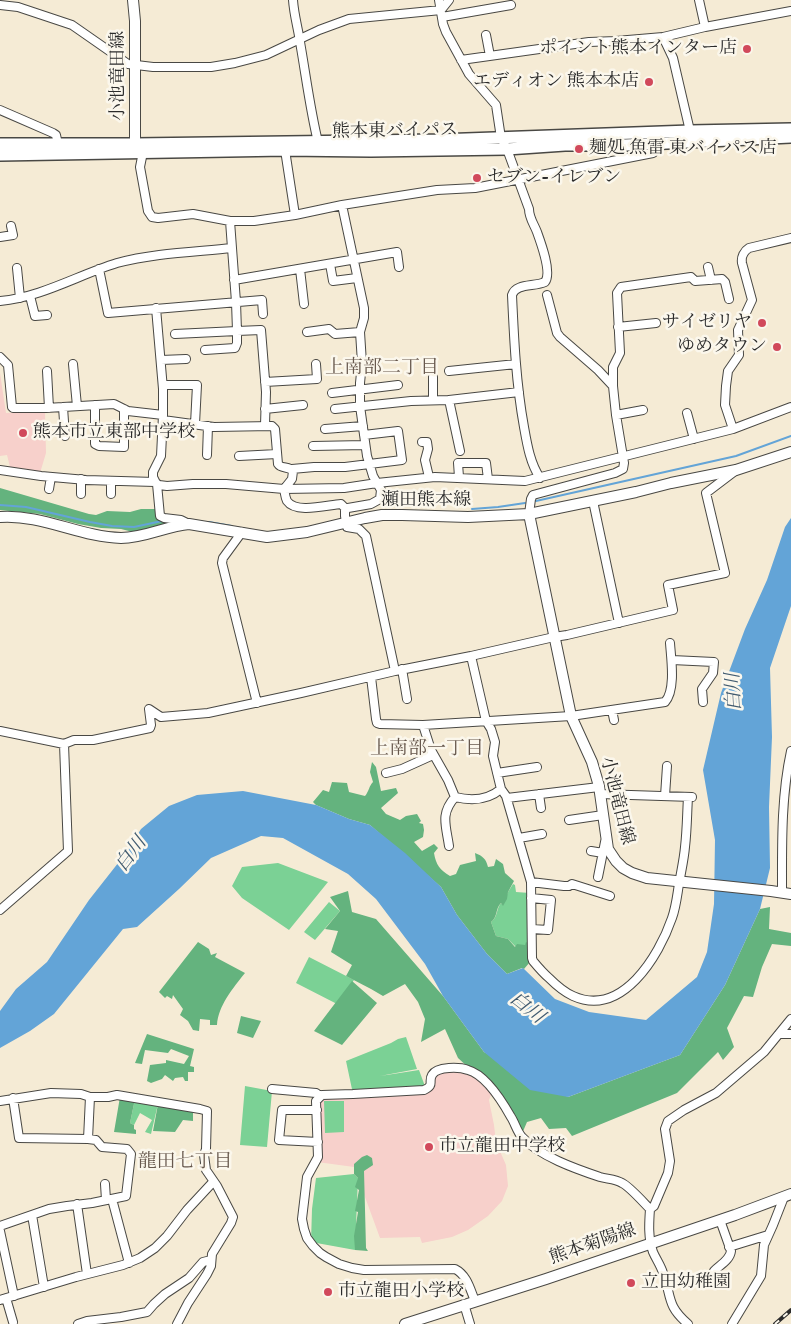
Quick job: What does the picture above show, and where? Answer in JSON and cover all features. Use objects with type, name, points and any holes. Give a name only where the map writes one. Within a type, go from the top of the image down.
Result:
[{"type":"highway","name":"熊本東バイパス","points":[[0,155],[318,142],[791,129]]},
{"type":"highway","name":"熊本東バイパス","points":[[0,144],[58,144],[138,149],[371,151],[507,149],[565,145],[791,137]]},
{"type":"main road","name":"小池竜田線","points":[[133,0],[138,149]]},
{"type":"main road","name":"瀬田熊本線","points":[[0,517],[40,520],[96,534],[121,538],[136,537],[189,524],[267,537],[307,532],[382,515],[468,518],[529,514],[736,470],[791,452]]},
{"type":"main road","name":"小池竜田線","points":[[529,514],[571,716],[592,762],[600,790],[608,849],[623,868],[647,878],[781,892]]},
{"type":"main road","name":"熊本菊陽線","points":[[405,1324],[546,1279],[720,1220],[787,1195]]},
{"type":"street","points":[[293,0],[310,109],[318,142]]},
{"type":"street","points":[[440,0],[446,32],[474,80],[496,105],[501,138],[507,149],[529,216],[538,233],[548,273],[545,282],[518,288],[512,293],[516,364],[522,417],[531,461],[540,478]]},
{"type":"street","points":[[442,13],[449,0]]},
{"type":"street","points":[[699,0],[705,27]]},
{"type":"street","points":[[0,4],[26,9],[72,24],[128,64],[153,68],[211,66],[235,63],[266,55],[319,30],[349,19],[442,13],[511,5]]},
{"type":"street","points":[[462,60],[594,41],[663,37],[791,11]]},
{"type":"street","points":[[486,34],[490,56]]},
{"type":"street","points":[[663,37],[673,58],[690,131]]},
{"type":"street","points":[[0,110],[53,133],[56,135],[58,144]]},
{"type":"street","points":[[138,149],[148,211],[152,217],[196,214],[230,221],[295,215],[342,205],[437,190],[475,188],[653,153],[654,143]]},
{"type":"street","points":[[285,150],[295,215]]},
{"type":"street","points":[[342,205],[364,315],[360,332],[362,362],[360,406],[363,431],[369,464],[382,492],[378,501],[345,508]]},
{"type":"street","points":[[206,350],[235,348],[237,344],[230,221]]},
{"type":"street","points":[[0,237],[13,235],[11,226]]},
{"type":"street","points":[[733,429],[725,405],[728,371],[739,355],[738,330],[752,300],[742,257],[749,248],[791,238]]},
{"type":"street","points":[[0,300],[25,297],[119,263],[164,254],[232,248]]},
{"type":"street","points":[[234,280],[397,252],[399,267]]},
{"type":"street","points":[[330,264],[333,280],[357,278]]},
{"type":"street","points":[[708,267],[710,280]]},
{"type":"street","points":[[19,269],[25,297],[35,316],[47,315]]},
{"type":"street","points":[[99,269],[108,313],[262,300],[263,314]]},
{"type":"street","points":[[300,269],[304,304]]},
{"type":"street","points":[[529,514],[530,499],[533,495],[624,468],[624,456],[616,415],[612,367],[620,354],[617,293],[619,289],[623,286],[691,278],[695,281],[724,279],[729,299]]},
{"type":"street","points":[[548,295],[560,337],[598,370],[613,386]]},
{"type":"street","points":[[156,308],[163,386],[163,417],[161,456],[153,472],[161,517],[181,520],[189,524]]},
{"type":"street","points":[[618,327],[656,323]]},
{"type":"street","points":[[645,324],[646,334]]},
{"type":"street","points":[[307,332],[328,329],[336,334],[360,332]]},
{"type":"street","points":[[175,334],[261,330],[265,382],[264,425]]},
{"type":"street","points":[[0,357],[8,365],[12,408],[114,404],[133,412],[214,427],[272,426],[279,466],[292,469],[402,460],[398,431],[325,429]]},
{"type":"street","points":[[161,360],[186,359]]},
{"type":"street","points":[[73,364],[77,406]]},
{"type":"street","points":[[265,382],[317,379],[316,364]]},
{"type":"street","points":[[448,371],[516,364]]},
{"type":"street","points":[[47,371],[49,408]]},
{"type":"street","points":[[433,377],[433,400]]},
{"type":"street","points":[[163,386],[197,383],[194,424]]},
{"type":"street","points":[[332,393],[398,385]]},
{"type":"street","points":[[335,409],[411,401],[449,400],[519,392]]},
{"type":"street","points":[[449,400],[460,451]]},
{"type":"street","points":[[95,405],[95,444],[99,446],[124,447],[124,409]]},
{"type":"street","points":[[265,409],[303,405]]},
{"type":"street","points":[[63,407],[65,436]]},
{"type":"street","points":[[0,470],[81,480],[156,483],[167,486],[226,484],[284,489],[344,488],[429,477],[525,481],[733,429],[791,407]]},
{"type":"street","points":[[616,415],[643,410]]},
{"type":"street","points":[[688,413],[694,439]]},
{"type":"street","points":[[207,455],[208,426]]},
{"type":"street","points":[[426,442],[428,449],[425,460],[429,477]]},
{"type":"street","points":[[313,446],[365,445]]},
{"type":"street","points":[[239,456],[277,454]]},
{"type":"street","points":[[459,477],[458,463],[486,463],[488,479]]},
{"type":"street","points":[[292,469],[294,471],[293,477],[284,489],[286,500],[290,504],[295,507],[309,508],[341,504],[345,508],[347,527],[359,529],[366,536],[407,699]]},
{"type":"street","points":[[0,731],[64,744],[74,740],[93,740],[150,728],[149,709],[160,717],[208,713],[674,610],[668,585],[725,573],[706,493],[736,470]]},
{"type":"street","points":[[49,489],[51,477]]},
{"type":"street","points":[[81,480],[81,494]]},
{"type":"street","points":[[111,481],[111,494]]},
{"type":"street","points":[[593,501],[619,623]]},
{"type":"street","points":[[242,532],[223,558],[222,563],[257,703]]},
{"type":"street","points":[[371,677],[377,723],[380,724],[423,725],[571,716],[663,703],[667,700],[671,683],[672,660],[670,642]]},
{"type":"street","points":[[471,656],[486,721],[495,742],[493,756],[501,789],[507,798],[531,882],[533,961],[556,985],[568,994],[581,999],[596,1000],[619,993],[641,975],[650,962],[672,918],[686,845],[690,797],[600,790],[507,798]]},
{"type":"street","points":[[672,660],[714,662],[713,673],[702,689],[703,702]]},
{"type":"street","points":[[639,706],[641,715]]},
{"type":"street","points":[[612,710],[614,720]]},
{"type":"street","points":[[423,725],[428,745],[448,780],[455,797]]},
{"type":"street","points":[[0,910],[68,851],[64,744]]},
{"type":"street","points":[[781,892],[782,831],[791,751]]},
{"type":"street","points":[[386,773],[402,769],[433,755]]},
{"type":"street","points":[[665,796],[666,766]]},
{"type":"street","points":[[497,773],[538,767]]},
{"type":"street","points":[[455,797],[484,798],[492,796],[501,789]]},
{"type":"street","points":[[539,794],[541,808]]},
{"type":"street","points":[[449,846],[446,812],[455,797]]},
{"type":"street","points":[[570,820],[603,815]]},
{"type":"street","points":[[518,838],[542,834]]},
{"type":"street","points":[[598,877],[606,840]]},
{"type":"street","points":[[591,851],[603,853]]},
{"type":"street","points":[[531,882],[564,886],[572,884],[610,896]]},
{"type":"street","points":[[531,898],[551,900],[548,930],[532,929]]},
{"type":"street","points":[[688,1324],[673,1308],[663,1273],[651,1242],[650,1209],[654,1206],[666,1180],[670,1161],[665,1129],[668,1121],[716,1093],[764,1052],[791,1019]]},
{"type":"street","points":[[779,1034],[791,1034]]},
{"type":"street","points":[[475,1301],[462,1273],[455,1269],[364,1270],[352,1268],[339,1264],[320,1253],[307,1238],[302,1219],[307,1177],[317,1162],[318,1157],[316,1101],[320,1096],[424,1090],[431,1084],[433,1073],[446,1067],[468,1070],[479,1076],[493,1090],[512,1118],[521,1136],[528,1142],[564,1163],[623,1183],[650,1209]]},
{"type":"street","points":[[272,1089],[316,1093],[320,1096]]},
{"type":"street","points":[[0,1101],[57,1093],[81,1094],[90,1097],[117,1095],[207,1111],[206,1148],[204,1155],[206,1170],[221,1193],[233,1217],[212,1254],[208,1274],[188,1303],[177,1324]]},
{"type":"street","points":[[88,1140],[90,1097]]},
{"type":"street","points":[[0,1226],[49,1209],[126,1196],[131,1154],[127,1149],[102,1147],[96,1140],[19,1138],[13,1098]]},
{"type":"street","points":[[317,1110],[282,1110],[278,1140],[318,1142]]},
{"type":"street","points":[[7,1298],[129,1263],[140,1258],[155,1248],[167,1236],[187,1210],[214,1182]]},
{"type":"street","points":[[105,1184],[129,1263]]},
{"type":"street","points":[[732,1324],[761,1276],[764,1245],[787,1195]]},
{"type":"street","points":[[78,1204],[87,1274]]},
{"type":"street","points":[[32,1215],[44,1287]]},
{"type":"street","points":[[714,1271],[730,1256],[731,1251],[720,1220]]},
{"type":"street","points":[[0,1231],[7,1298],[13,1322]]},
{"type":"street","points":[[730,1247],[768,1235]]},
{"type":"street","points":[[78,1324],[147,1312],[165,1294],[189,1278],[202,1262],[211,1260]]},
{"type":"street","points":[[464,1304],[470,1324]]},
{"type":"shaded area","name":"熊本市立東部中学校","points":[[0,373],[6,413],[45,411],[46,453],[40,473],[10,467],[7,455],[0,456]]},
{"type":"shaded area","points":[[468,1070],[493,1090],[489,1100],[496,1142],[506,1165],[508,1186],[502,1201],[488,1216],[468,1230],[452,1237],[422,1243],[420,1237],[380,1238],[354,1167],[317,1162],[316,1101],[322,1095],[424,1090],[433,1073]]},
{"type":"green space","points":[[0,488],[96,515],[107,511],[130,512],[141,509],[155,509],[157,517],[170,522],[133,532],[78,524],[40,514],[0,510]]},
{"type":"green space","points":[[372,762],[376,767],[381,791],[396,788],[398,793],[381,808],[386,814],[400,820],[406,816],[417,814],[421,821],[419,823],[423,824],[424,830],[423,837],[414,842],[422,851],[434,844],[438,848],[434,853],[435,857],[437,864],[444,872],[450,876],[456,874],[460,865],[476,861],[475,853],[484,858],[488,867],[494,866],[496,859],[503,864],[505,873],[514,881],[508,892],[507,899],[503,906],[501,903],[499,905],[495,918],[491,922],[496,936],[508,939],[515,947],[517,944],[525,945],[526,942],[529,944],[530,962],[524,969],[522,968],[507,974],[487,954],[457,915],[441,887],[370,825],[349,819],[313,802],[323,790],[329,792],[332,782],[347,783],[349,792],[365,796],[373,782],[370,772]]},
{"type":"green space","points":[[278,863],[328,882],[289,930],[242,898],[232,886],[242,867]]},
{"type":"green space","points":[[513,884],[515,885],[516,892],[530,893],[529,944],[516,947],[508,939],[496,936],[491,922],[495,918],[501,903],[503,905]]},
{"type":"green space","points":[[348,891],[352,912],[376,919],[443,996],[484,1052],[568,1097],[680,1055],[725,985],[760,909],[770,907],[769,929],[791,933],[791,946],[772,944],[762,967],[753,997],[744,996],[727,1028],[734,1047],[723,1060],[718,1052],[677,1093],[572,1136],[566,1128],[549,1129],[541,1118],[527,1122],[521,1136],[493,1090],[458,1058],[445,1029],[421,1042],[425,1019],[418,1002],[405,984],[383,996],[346,976],[352,965],[331,952],[338,931],[325,929],[340,911],[330,897]]},
{"type":"green space","points":[[329,902],[340,911],[315,940],[304,932]]},
{"type":"green space","points":[[198,942],[209,949],[211,955],[217,953],[215,957],[245,973],[223,1004],[217,1025],[210,1025],[210,1020],[200,1019],[199,1031],[193,1030],[188,1021],[180,1015],[183,1009],[173,995],[172,999],[167,996],[165,998],[159,992]]},
{"type":"green space","points":[[309,957],[354,980],[337,1004],[296,983]]},
{"type":"green space","points":[[352,981],[377,1003],[342,1045],[314,1031]]},
{"type":"green space","points":[[241,1016],[261,1021],[253,1038],[237,1033]]},
{"type":"green space","points":[[147,1034],[194,1049],[190,1066],[194,1067],[194,1072],[188,1072],[188,1081],[185,1081],[183,1077],[175,1078],[173,1081],[165,1075],[162,1079],[151,1083],[147,1081],[150,1065],[166,1063],[166,1060],[184,1064],[189,1056],[171,1049],[168,1053],[145,1050],[142,1064],[135,1063]]},
{"type":"green space","points":[[406,1037],[417,1069],[380,1076],[419,1070],[426,1089],[353,1094],[346,1061]]},
{"type":"green space","points":[[245,1086],[272,1091],[267,1147],[240,1145]]},
{"type":"green space","points":[[120,1097],[135,1099],[130,1123],[134,1125],[136,1134],[114,1132]]},
{"type":"green space","points":[[135,1099],[158,1104],[151,1134],[145,1132],[152,1120],[140,1113],[134,1125],[130,1123]]},
{"type":"green space","points":[[324,1101],[344,1101],[344,1132],[325,1133]]},
{"type":"green space","points":[[158,1104],[193,1110],[193,1121],[183,1120],[175,1132],[153,1131]]},
{"type":"green space","points":[[367,1155],[372,1158],[373,1165],[364,1171],[366,1248],[368,1251],[355,1250],[354,1236],[358,1212],[355,1211],[359,1190],[355,1187],[358,1178],[354,1174],[354,1164]]},
{"type":"green space","points":[[354,1174],[358,1178],[355,1250],[311,1242],[312,1209],[316,1178]]},
{"type":"water","name":"白川","points":[[791,518],[791,606],[770,668],[772,737],[769,807],[770,868],[760,909],[725,985],[680,1055],[568,1097],[530,1090],[484,1052],[443,996],[425,964],[376,899],[348,874],[283,838],[261,836],[211,858],[137,927],[123,929],[54,1014],[30,1031],[0,1048],[0,1011],[16,989],[47,962],[89,900],[126,853],[141,829],[169,806],[197,795],[243,791],[316,805],[349,819],[370,825],[405,853],[441,887],[457,915],[487,954],[507,974],[523,968],[555,999],[589,1012],[646,1020],[697,977],[707,952],[714,904],[715,840],[703,770],[721,693],[745,629],[767,580],[785,527]]},
{"type":"waterway","points":[[536,501],[736,456],[791,436]]},
{"type":"waterway","points":[[472,509],[525,503]]},
{"type":"waterway","points":[[0,505],[26,507],[112,526],[134,527],[162,521]]},
{"type":"waterway","points":[[209,522],[232,526]]},
{"type":"railway","points":[[775,1324],[791,1310]]},
{"type":"place","name":"ポイント熊本インター店","points":[[747,49]]},
{"type":"place","name":"エディオン 熊本本店","points":[[649,82]]},
{"type":"place","name":"麺処 魚雷 東バイパス店","points":[[579,149]]},
{"type":"place","name":"セブン-イレブン","points":[[477,178]]},
{"type":"place","name":"サイゼリヤ","points":[[762,323]]},
{"type":"place","name":"ゆめタウン","points":[[777,347]]},
{"type":"place","name":"熊本市立東部中学校","points":[[23,433]]},
{"type":"place","name":"市立龍田中学校","points":[[429,1147]]},
{"type":"place","name":"立田幼稚園","points":[[631,1283]]},
{"type":"place","name":"市立龍田小学校","points":[[328,1292]]},
{"type":"district","name":"上南部二丁目","points":[[382,369]]},
{"type":"district","name":"上南部一丁目","points":[[427,750]]},
{"type":"district","name":"龍田七丁目","points":[[185,1163]]}]
